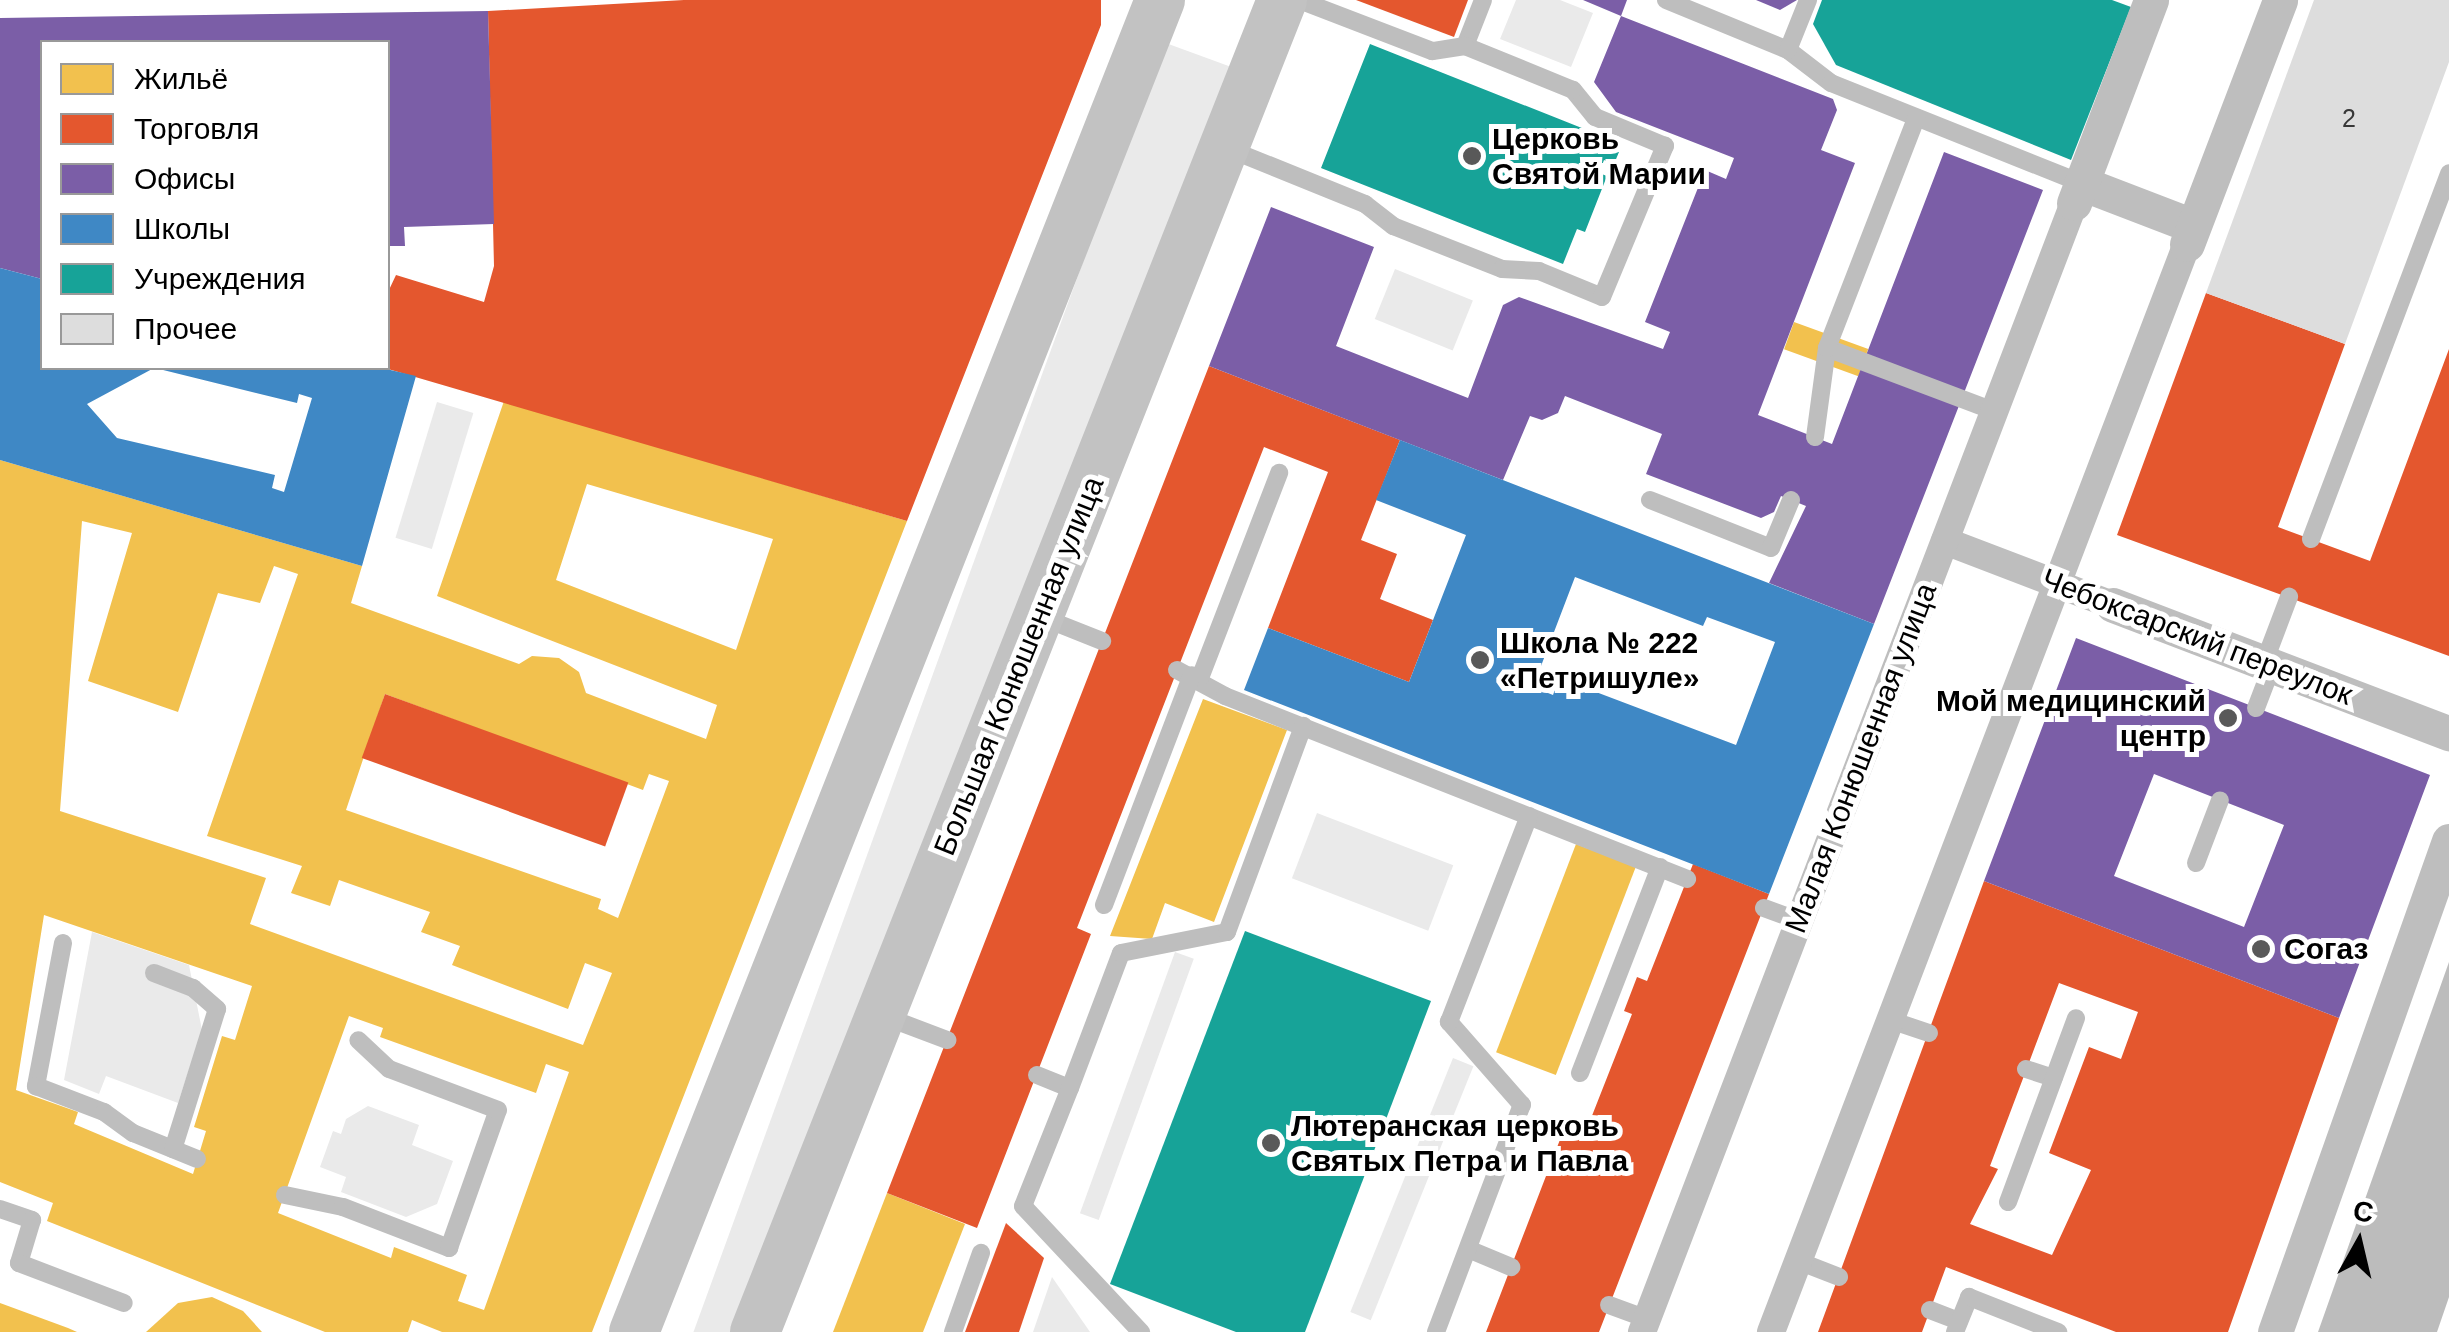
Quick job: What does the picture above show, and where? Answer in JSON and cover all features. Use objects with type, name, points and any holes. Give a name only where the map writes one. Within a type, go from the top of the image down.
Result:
[{"type":"main road","points":[[634,1332],[1160,0]]},
{"type":"main road","name":"Большая Конюшенная улица","points":[[756,1332],[1282,0]]},
{"type":"street","name":"Малая Конюшенная улица","points":[[1644,1325],[2151,0]]},
{"type":"street","points":[[1771,1332],[2280,0]]},
{"type":"street","points":[[2077,193],[2190,235]]},
{"type":"street","name":"Чебоксарский переулок","points":[[1944,541],[2449,733]]},
{"type":"street","points":[[2275,1332],[2449,842]]},
{"type":"lane","points":[[1224,146],[1366,204],[1393,226],[1502,269],[1539,271],[1602,297],[1665,146],[1595,117],[1573,90],[1465,46],[1432,51],[1299,0]]},
{"type":"lane","points":[[1465,46],[1484,0]]},
{"type":"lane","points":[[1666,0],[1788,50],[1831,83],[2077,193]]},
{"type":"lane","points":[[1788,50],[1808,0]]},
{"type":"lane","points":[[1815,438],[1826,348],[1916,118]]},
{"type":"lane","points":[[2311,539],[2449,173]]},
{"type":"lane","points":[[1826,348],[1994,412]]},
{"type":"lane","points":[[1104,905],[1189,675],[1279,472]]},
{"type":"lane","points":[[1650,500],[1771,548],[1791,500]]},
{"type":"lane","points":[[2256,708],[2289,598]]},
{"type":"lane","points":[[1038,615],[1102,640]]},
{"type":"lane","points":[[1189,675],[1224,696],[1687,878]]},
{"type":"lane","points":[[1141,1332],[1023,1206],[1121,953],[1227,932],[1303,726]]},
{"type":"lane","points":[[2196,863],[2220,800]]},
{"type":"lane","points":[[1436,1332],[1522,1105],[1449,1022],[1529,816]]},
{"type":"lane","points":[[1580,1074],[1660,868]]},
{"type":"lane","points":[[1764,908],[1799,921]]},
{"type":"lane","points":[[63,943],[36,1086],[104,1112],[133,1134],[197,1160]]},
{"type":"lane","points":[[154,973],[193,988],[217,1009],[173,1150]]},
{"type":"lane","points":[[31,1002],[51,1006]]},
{"type":"lane","points":[[881,1014],[946,1040]]},
{"type":"lane","points":[[2008,1202],[2076,1018]]},
{"type":"lane","points":[[1890,1020],[1928,1034]]},
{"type":"lane","points":[[284,1196],[343,1208],[450,1248],[498,1110],[389,1068],[358,1040]]},
{"type":"lane","points":[[2026,1069],[2054,1078]]},
{"type":"lane","points":[[1036,1075],[1070,1088]]},
{"type":"lane","points":[[0,1209],[32,1220],[18,1264],[124,1304]]},
{"type":"lane","points":[[1468,1249],[1511,1267]]},
{"type":"lane","points":[[952,1332],[981,1253]]},
{"type":"lane","points":[[1798,1261],[1839,1277]]},
{"type":"lane","points":[[1930,1310],[1957,1326],[1970,1296],[2058,1332]]},
{"type":"lane","points":[[1610,1304],[1644,1325]]},
{"type":"shaded area","points":[[1516,0],[1560,0],[1593,13],[1571,67],[1500,39]]},
{"type":"shaded area","points":[[1163,42],[1231,67],[770,1332],[693,1332]]},
{"type":"shaded area","points":[[1395,269],[1473,300],[1453,351],[1375,319]]},
{"type":"shaded area","points":[[437,402],[473,413],[432,549],[395,538]]},
{"type":"shaded area","points":[[1317,813],[1453,865],[1428,931],[1292,878]]},
{"type":"shaded area","points":[[92,932],[189,965],[202,1030],[178,1103],[106,1076],[99,1094],[64,1080]]},
{"type":"shaded area","points":[[1175,952],[1194,959],[1099,1220],[1080,1213]]},
{"type":"shaded area","points":[[2449,962],[2449,1297],[2437,1332],[2318,1332]]},
{"type":"shaded area","points":[[1453,1058],[1473,1066],[1371,1320],[1350,1312]]},
{"type":"shaded area","points":[[368,1106],[419,1125],[412,1145],[453,1161],[437,1204],[406,1217],[341,1192],[346,1177],[320,1167],[333,1131],[341,1134],[346,1119]]},
{"type":"shaded area","points":[[1052,1277],[1090,1332],[1033,1332]]},
{"type":"building: Жильё","points":[[1794,322],[1868,349],[1858,376],[1784,349]]},
{"type":"building: Жильё","points":[[504,401],[907,521],[592,1332],[442,1332],[412,1320],[408,1332],[325,1332],[47,1221],[53,1203],[0,1182],[0,460],[362,566],[351,603],[519,664],[532,656],[559,658],[579,672],[586,693],[706,739],[717,705],[437,596]],"holes":[[[587,484],[773,539],[736,650],[556,580]],[[82,521],[132,533],[88,681],[178,712],[218,593],[260,603],[274,566],[298,574],[207,836],[302,866],[291,893],[330,906],[339,880],[430,912],[421,932],[460,946],[452,965],[568,1009],[585,963],[612,973],[583,1045],[250,924],[266,878],[60,811]],[[385,694],[643,790],[649,774],[669,781],[618,918],[598,909],[601,899],[346,810]],[[44,915],[252,986],[235,1040],[222,1036],[194,1127],[206,1131],[193,1174],[74,1124],[78,1112],[16,1090]],[[349,1016],[383,1028],[380,1037],[536,1093],[546,1064],[569,1072],[484,1310],[458,1301],[467,1275],[394,1247],[391,1258],[278,1213]]]},
{"type":"building: Жильё","points":[[1203,699],[1287,730],[1214,922],[1165,903],[1152,939],[1110,936]]},
{"type":"building: Жильё","points":[[1576,844],[1636,867],[1556,1075],[1496,1052]]},
{"type":"building: Жильё","points":[[887,1193],[965,1224],[923,1332],[833,1332]]},
{"type":"building: Жильё","points":[[212,1297],[243,1311],[262,1332],[146,1332],[178,1303]]},
{"type":"building: Жильё","points":[[0,1303],[68,1328],[77,1332],[0,1332]]},
{"type":"building: Торговля","points":[[684,0],[1101,0],[1101,25],[907,521],[390,370],[390,288],[396,275],[484,302],[494,266],[488,11]]},
{"type":"building: Торговля","points":[[1356,0],[1468,0],[1454,37]]},
{"type":"building: Торговля","points":[[2206,293],[2345,344],[2278,527],[2370,561],[2449,349],[2449,656],[2117,535]]},
{"type":"building: Торговля","points":[[1209,366],[1400,440],[1361,540],[1397,554],[1380,599],[1433,620],[1409,682],[1268,628],[1328,472],[1264,447],[1077,928],[1091,934],[977,1228],[887,1193]]},
{"type":"building: Торговля","points":[[385,694],[628,783],[605,846],[362,758]]},
{"type":"building: Торговля","points":[[1693,864],[1769,894],[1599,1332],[1486,1332],[1566,1124],[1586,1131],[1632,1014],[1624,1011],[1637,977],[1647,981]]},
{"type":"building: Торговля","points":[[1984,881],[2339,1018],[2228,1332],[2116,1332],[1946,1267],[1922,1332],[1818,1332]],"holes":[[[2059,983],[2138,1012],[2121,1059],[2089,1047],[2049,1153],[2091,1170],[2052,1255],[1970,1224],[1998,1169],[1990,1166]]]},
{"type":"building: Торговля","points":[[1006,1223],[1044,1258],[1019,1332],[965,1332]]},
{"type":"building: Офисы","points":[[1583,0],[1627,0],[1621,16]]},
{"type":"building: Офисы","points":[[1756,0],[1797,0],[1780,10]]},
{"type":"building: Офисы","points":[[488,11],[494,224],[404,227],[405,246],[390,246],[390,40],[40,40],[40,278],[0,268],[0,18]]},
{"type":"building: Офисы","points":[[1621,16],[1833,99],[1837,110],[1821,150],[1855,163],[1758,415],[1832,444],[1944,152],[2043,190],[1874,624],[1769,583],[1806,506],[1781,496],[1774,512],[1761,518],[1646,474],[1662,434],[1565,396],[1558,413],[1542,420],[1530,416],[1503,480],[1209,366],[1271,207],[1374,247],[1336,346],[1468,398],[1503,305],[1519,297],[1663,349],[1670,332],[1645,322],[1705,170],[1726,179],[1734,158],[1616,112],[1594,82]]},
{"type":"building: Офисы","name":"Согаз","points":[[2076,638],[2430,775],[2339,1018],[1984,881]],"holes":[[[2154,774],[2284,825],[2244,927],[2114,876]]]},
{"type":"building: Школы","points":[[0,268],[40,278],[40,370],[150,370],[87,404],[117,438],[275,475],[272,488],[284,492],[312,398],[299,394],[297,403],[163,370],[390,370],[416,376],[362,566],[0,460]]},
{"type":"building: Школы","name":"Школа № 222 «Петришуле»","points":[[1400,440],[1874,624],[1769,894],[1244,690],[1268,628],[1409,682],[1466,535],[1376,500]],"holes":[[[1575,577],[1703,626],[1707,617],[1775,642],[1736,745],[1559,678],[1553,695],[1533,687]]]},
{"type":"building: Учреждения","points":[[1822,0],[2112,0],[2131,7],[2071,160],[1836,65],[1813,24]]},
{"type":"building: Учреждения","name":"Церковь Святой Марии","points":[[1370,44],[1612,140],[1609,148],[1619,152],[1614,164],[1604,160],[1599,173],[1607,176],[1585,232],[1577,229],[1563,264],[1321,168]]},
{"type":"building: Учреждения","name":"Лютеранская церковь Святых Петра и Павла","points":[[1245,931],[1431,1001],[1305,1332],[1236,1332],[1110,1284]]},
{"type":"building: Прочее","points":[[2314,0],[2449,0],[2449,62],[2345,344],[2206,293]]},
{"type":"place","name":"Церковь Святой Марии","points":[[1472,156]]},
{"type":"place","name":"Школа № 222 «Петришуле»","points":[[1480,660]]},
{"type":"place","name":"Мой медицинский центр","points":[[2228,718]]},
{"type":"place","name":"Согаз","points":[[2261,949]]},
{"type":"place","name":"Лютеранская церковь Святых Петра и Павла","points":[[1271,1143]]}]
